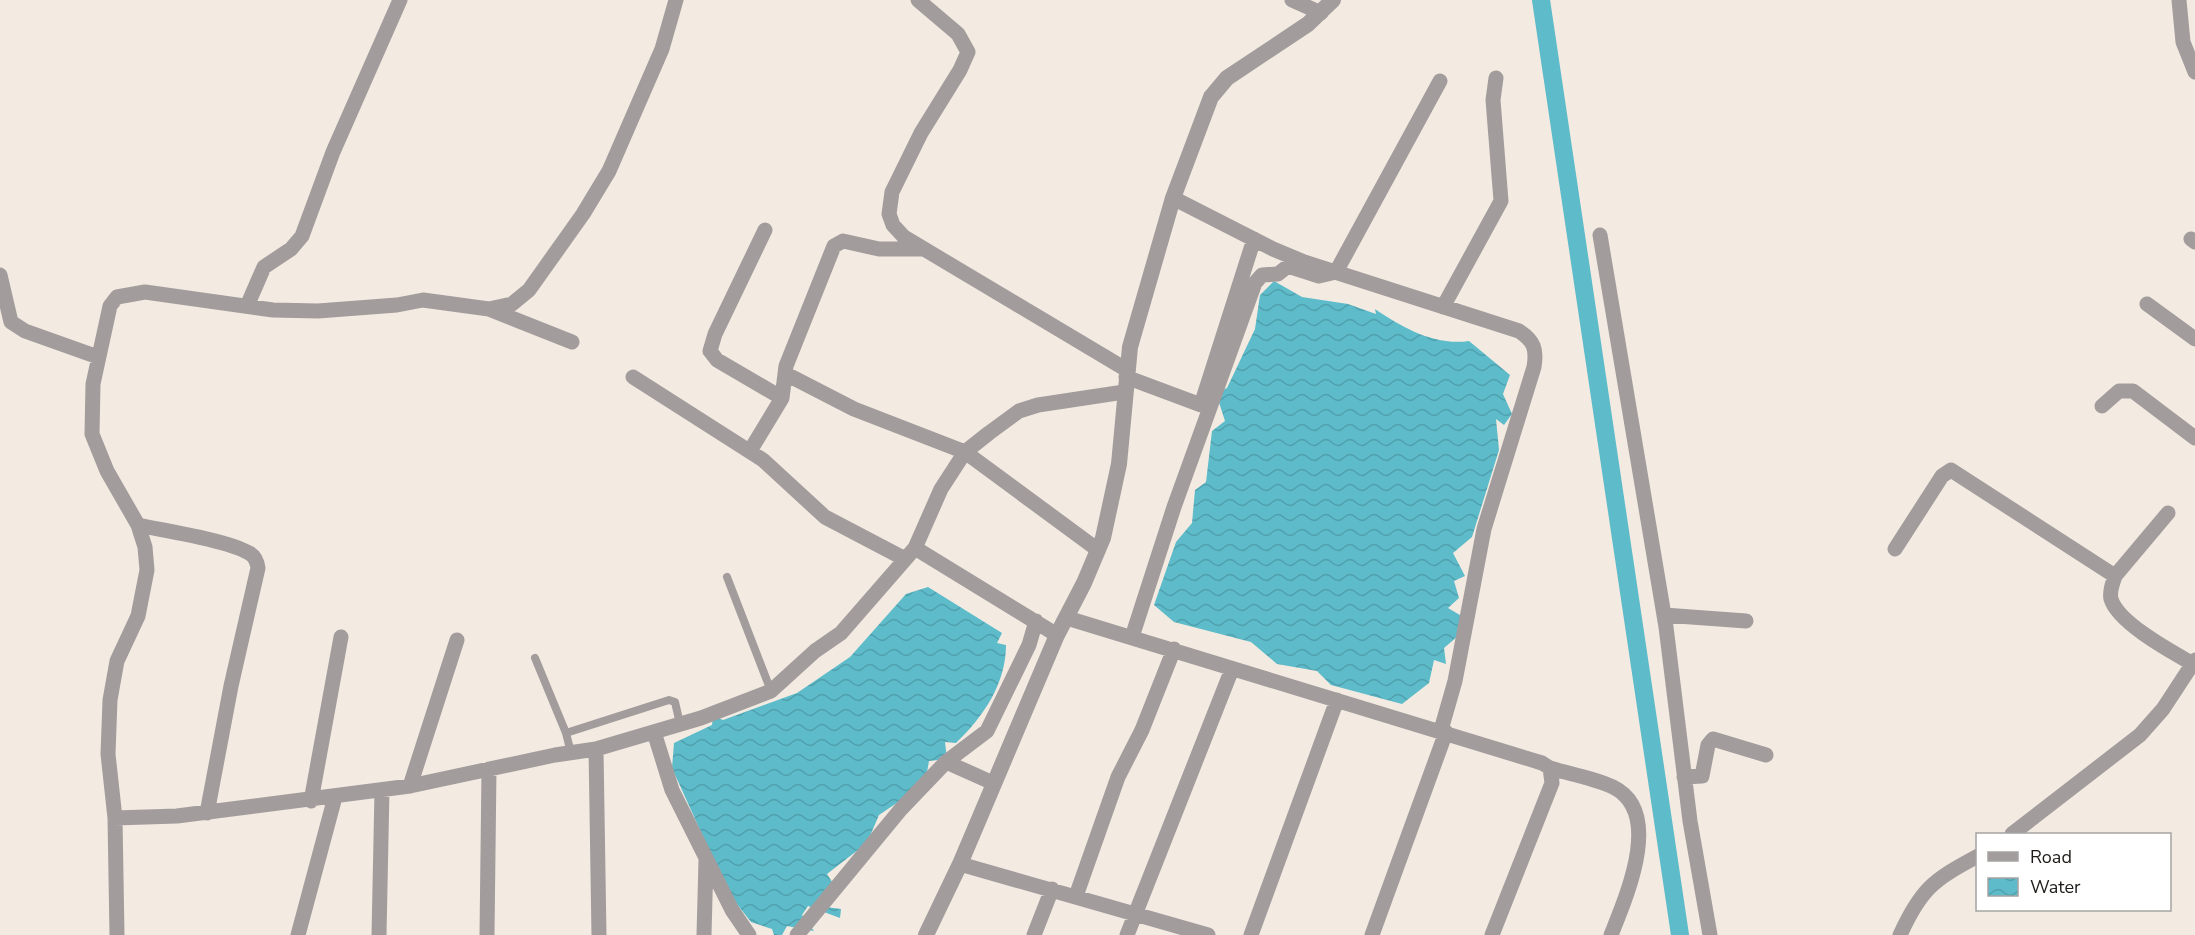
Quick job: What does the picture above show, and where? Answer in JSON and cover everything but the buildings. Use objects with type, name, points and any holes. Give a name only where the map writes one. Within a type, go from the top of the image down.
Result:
[{"type":"street","points":[[248,306],[264,267],[291,249],[302,236],[333,152],[400,0]]},
{"type":"street","points":[[489,309],[513,304],[529,290],[583,214],[609,171],[662,49],[676,0]]},
{"type":"street","points":[[918,0],[958,34],[968,52],[960,70],[921,133],[892,192],[889,214],[893,225],[904,237],[1126,380],[1201,405],[1254,239]]},
{"type":"street","points":[[1292,0],[1321,13]]},
{"type":"street","points":[[926,935],[960,864],[1057,635],[1098,550],[1112,504],[1119,464],[1130,347],[1173,198],[1211,97],[1227,78],[1270,52],[1321,13],[1334,0]]},
{"type":"street","points":[[2180,0],[2183,42],[2195,72]]},
{"type":"street","points":[[1443,307],[1501,201],[1493,100],[1496,78]]},
{"type":"street","points":[[1132,637],[1174,507],[1255,283],[1262,274],[1278,274],[1288,266],[1319,276],[1336,272],[1440,81]]},
{"type":"street","points":[[1173,198],[1286,254],[1519,331],[1531,339],[1536,352],[1534,367],[1484,529],[1444,731],[1372,935]]},
{"type":"street","points":[[765,230],[715,334],[710,351],[717,360],[782,398]]},
{"type":"street","points":[[1600,235],[1664,615],[1684,777],[1710,935]]},
{"type":"street","points":[[750,451],[782,398],[786,366],[830,255],[838,242],[890,250],[924,249]]},
{"type":"street","points":[[0,275],[11,322],[25,331],[98,357]]},
{"type":"street","points":[[117,935],[115,818],[108,754],[111,700],[117,661],[138,616],[147,570],[145,547],[138,525],[107,471],[92,434],[91,412],[98,357],[110,306],[117,297],[145,292],[273,310],[318,311],[397,305],[423,300],[489,309],[572,342]]},
{"type":"street","points":[[2147,304],[2195,339]]},
{"type":"street","points":[[786,374],[854,409],[965,452],[1098,550]]},
{"type":"street","points":[[633,378],[750,451],[776,470],[825,516],[910,553],[1036,621],[1057,635]]},
{"type":"street","points":[[115,818],[207,813],[261,804],[311,801],[410,786],[596,749],[680,724],[771,690],[815,651],[842,633],[910,553],[941,489],[965,452],[1019,411],[1126,380]]},
{"type":"street","points":[[2102,406],[2119,390],[2133,391],[2195,438]]},
{"type":"street","points":[[1895,549],[1942,476],[1951,470],[2115,576]]},
{"type":"street","points":[[2013,833],[2140,735],[2163,709],[2194,662],[2147,636],[2114,605],[2110,593],[2115,576],[2168,513]]},
{"type":"street","points":[[138,525],[235,547],[250,553],[257,560],[258,568],[231,686],[207,813]]},
{"type":"street","points":[[1664,615],[1746,621]]},
{"type":"street","points":[[1067,618],[1444,731],[1612,787],[1627,796],[1635,808],[1638,825],[1635,868],[1611,935]]},
{"type":"street","points":[[797,935],[901,809],[946,762],[987,731],[1029,645],[1036,621]]},
{"type":"street","points":[[311,801],[341,637]]},
{"type":"street","points":[[410,786],[457,639]]},
{"type":"street","points":[[1076,896],[1118,777],[1142,730],[1174,649]]},
{"type":"street","points":[[1127,935],[1232,669]]},
{"type":"street","points":[[1251,935],[1337,700]]},
{"type":"street","points":[[654,732],[672,790],[732,910],[749,935]]},
{"type":"street","points":[[1684,777],[1702,776],[1708,745],[1713,739],[1766,755]]},
{"type":"street","points":[[596,749],[599,935]]},
{"type":"street","points":[[946,762],[993,783]]},
{"type":"street","points":[[1492,935],[1552,783],[1550,768]]},
{"type":"street","points":[[487,935],[489,769]]},
{"type":"street","points":[[379,935],[382,790]]},
{"type":"street","points":[[298,935],[335,797]]},
{"type":"street","points":[[704,935],[706,857]]},
{"type":"street","points":[[1900,935],[1911,911],[1928,886],[1976,857]]},
{"type":"street","points":[[960,864],[1208,935]]},
{"type":"street","points":[[1034,935],[1052,889]]},
{"type":"lane","points":[[727,577],[771,690]]},
{"type":"lane","points":[[535,658],[566,733],[571,753]]},
{"type":"lane","points":[[566,733],[669,700],[675,702],[680,724]]},
{"type":"water","points":[[1274,281],[1302,297],[1348,304],[1376,314],[1375,309],[1408,329],[1432,338],[1456,342],[1469,341],[1510,375],[1503,394],[1512,414],[1504,425],[1496,419],[1499,450],[1472,537],[1453,553],[1465,576],[1454,581],[1459,598],[1448,608],[1465,618],[1465,630],[1444,648],[1446,664],[1434,660],[1429,683],[1402,704],[1331,685],[1317,671],[1277,664],[1251,642],[1174,622],[1154,605],[1176,542],[1192,523],[1195,490],[1206,482],[1212,431],[1225,421],[1216,393],[1227,388],[1255,329],[1260,295]]},
{"type":"water","points":[[928,587],[1002,633],[997,643],[1006,645],[1005,659],[997,686],[984,711],[966,733],[956,743],[945,742],[947,759],[929,761],[925,784],[879,815],[867,843],[827,874],[836,888],[819,906],[841,909],[840,918],[808,906],[802,915],[814,931],[787,926],[782,935],[774,935],[772,929],[751,922],[729,894],[672,768],[674,743],[712,725],[713,716],[723,720],[797,693],[850,657],[906,594]]},
{"type":"waterway","points":[[1541,0],[1680,935]]}]
